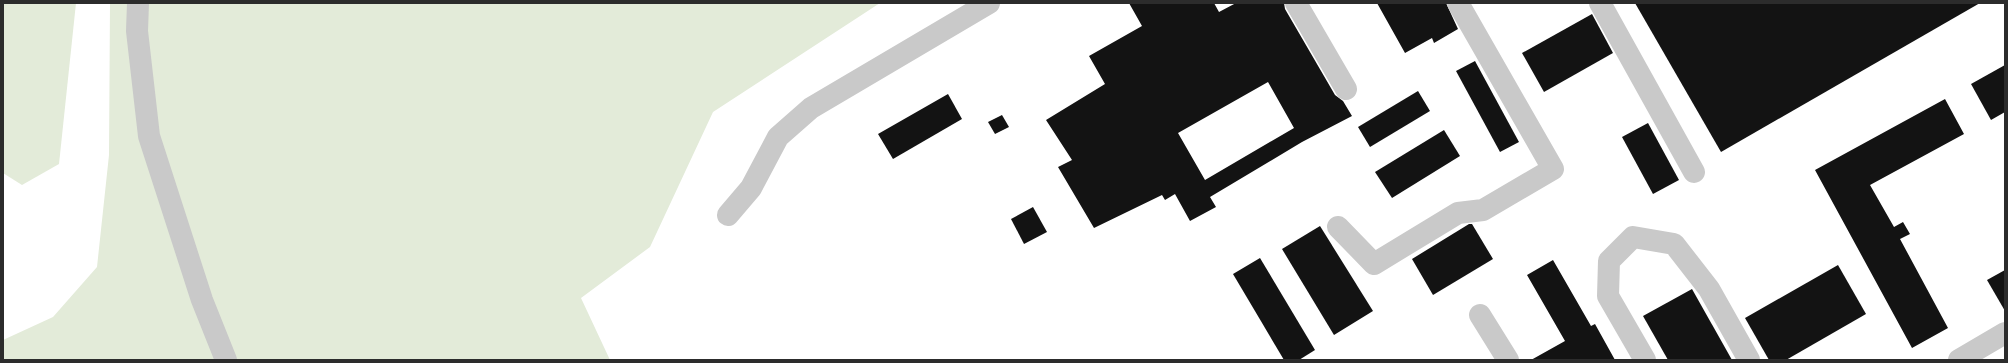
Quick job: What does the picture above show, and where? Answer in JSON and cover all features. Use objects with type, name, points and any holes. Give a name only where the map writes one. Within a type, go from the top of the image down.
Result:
[{"type":"street","points":[[138,3],[137,31],[149,136],[202,300],[226,360]]},
{"type":"street","points":[[728,215],[751,188],[778,137],[811,108],[989,3]]},
{"type":"street","points":[[1296,3],[1346,90]]},
{"type":"street","points":[[1338,228],[1374,264],[1458,213],[1482,210],[1553,169],[1458,3]]},
{"type":"street","points":[[1600,3],[1694,172]]},
{"type":"street","points":[[1645,360],[1608,296],[1608,261],[1633,237],[1674,244],[1709,289],[1749,360]]},
{"type":"street","points":[[1480,315],[1508,360]]},
{"type":"street","points":[[1960,360],[2005,333]]},
{"type":"green space","points":[[3,3],[76,3],[59,164],[22,185],[3,173]]},
{"type":"green space","points":[[110,3],[880,3],[713,112],[650,247],[581,298],[610,360],[3,360],[3,340],[53,317],[97,267],[109,155]]},
{"type":"building","points":[[1129,3],[1214,3],[1219,12],[1236,3],[1284,3],[1285,9],[1335,95],[1343,101],[1352,116],[1302,142],[1210,197],[1216,207],[1190,221],[1175,194],[1165,200],[1162,195],[1094,228],[1058,167],[1072,160],[1046,120],[1105,84],[1089,56],[1142,26]],"holes":[[[1268,82],[1294,128],[1205,180],[1178,133]]]},
{"type":"building","points":[[1377,3],[1446,3],[1458,29],[1434,43],[1432,38],[1405,53]]},
{"type":"building","points":[[1635,3],[1980,3],[1721,152]]},
{"type":"building","points":[[1592,14],[1613,53],[1544,92],[1522,53]]},
{"type":"building","points":[[1475,61],[1519,142],[1500,152],[1456,71]]},
{"type":"building","points":[[2005,65],[2005,112],[1991,120],[1971,84]]},
{"type":"building","points":[[1418,91],[1430,111],[1370,147],[1358,127]]},
{"type":"building","points":[[948,94],[962,119],[893,159],[878,134]]},
{"type":"building","points":[[1945,99],[1964,134],[1870,185],[1894,227],[1903,222],[1910,234],[1900,239],[1948,328],[1912,348],[1815,170]]},
{"type":"building","points":[[1002,115],[1009,127],[995,134],[988,122]]},
{"type":"building","points":[[1648,123],[1679,180],[1653,194],[1622,137]]},
{"type":"building","points":[[1444,130],[1460,156],[1392,198],[1375,172]]},
{"type":"building","points":[[1033,207],[1047,232],[1024,244],[1011,219]]},
{"type":"building","points":[[1469,224],[1472,224],[1493,259],[1433,295],[1412,259]]},
{"type":"building","points":[[1320,226],[1373,311],[1334,335],[1282,249]]},
{"type":"building","points":[[1260,258],[1315,350],[1299,360],[1284,360],[1233,274]]},
{"type":"building","points":[[1553,260],[1591,326],[1595,324],[1615,360],[1531,360],[1565,341],[1527,275]]},
{"type":"building","points":[[1838,265],[1866,314],[1786,360],[1769,360],[1745,318]]},
{"type":"building","points":[[2005,270],[2005,311],[1987,280]]},
{"type":"building","points":[[1692,289],[1732,360],[1668,360],[1643,316]]}]
